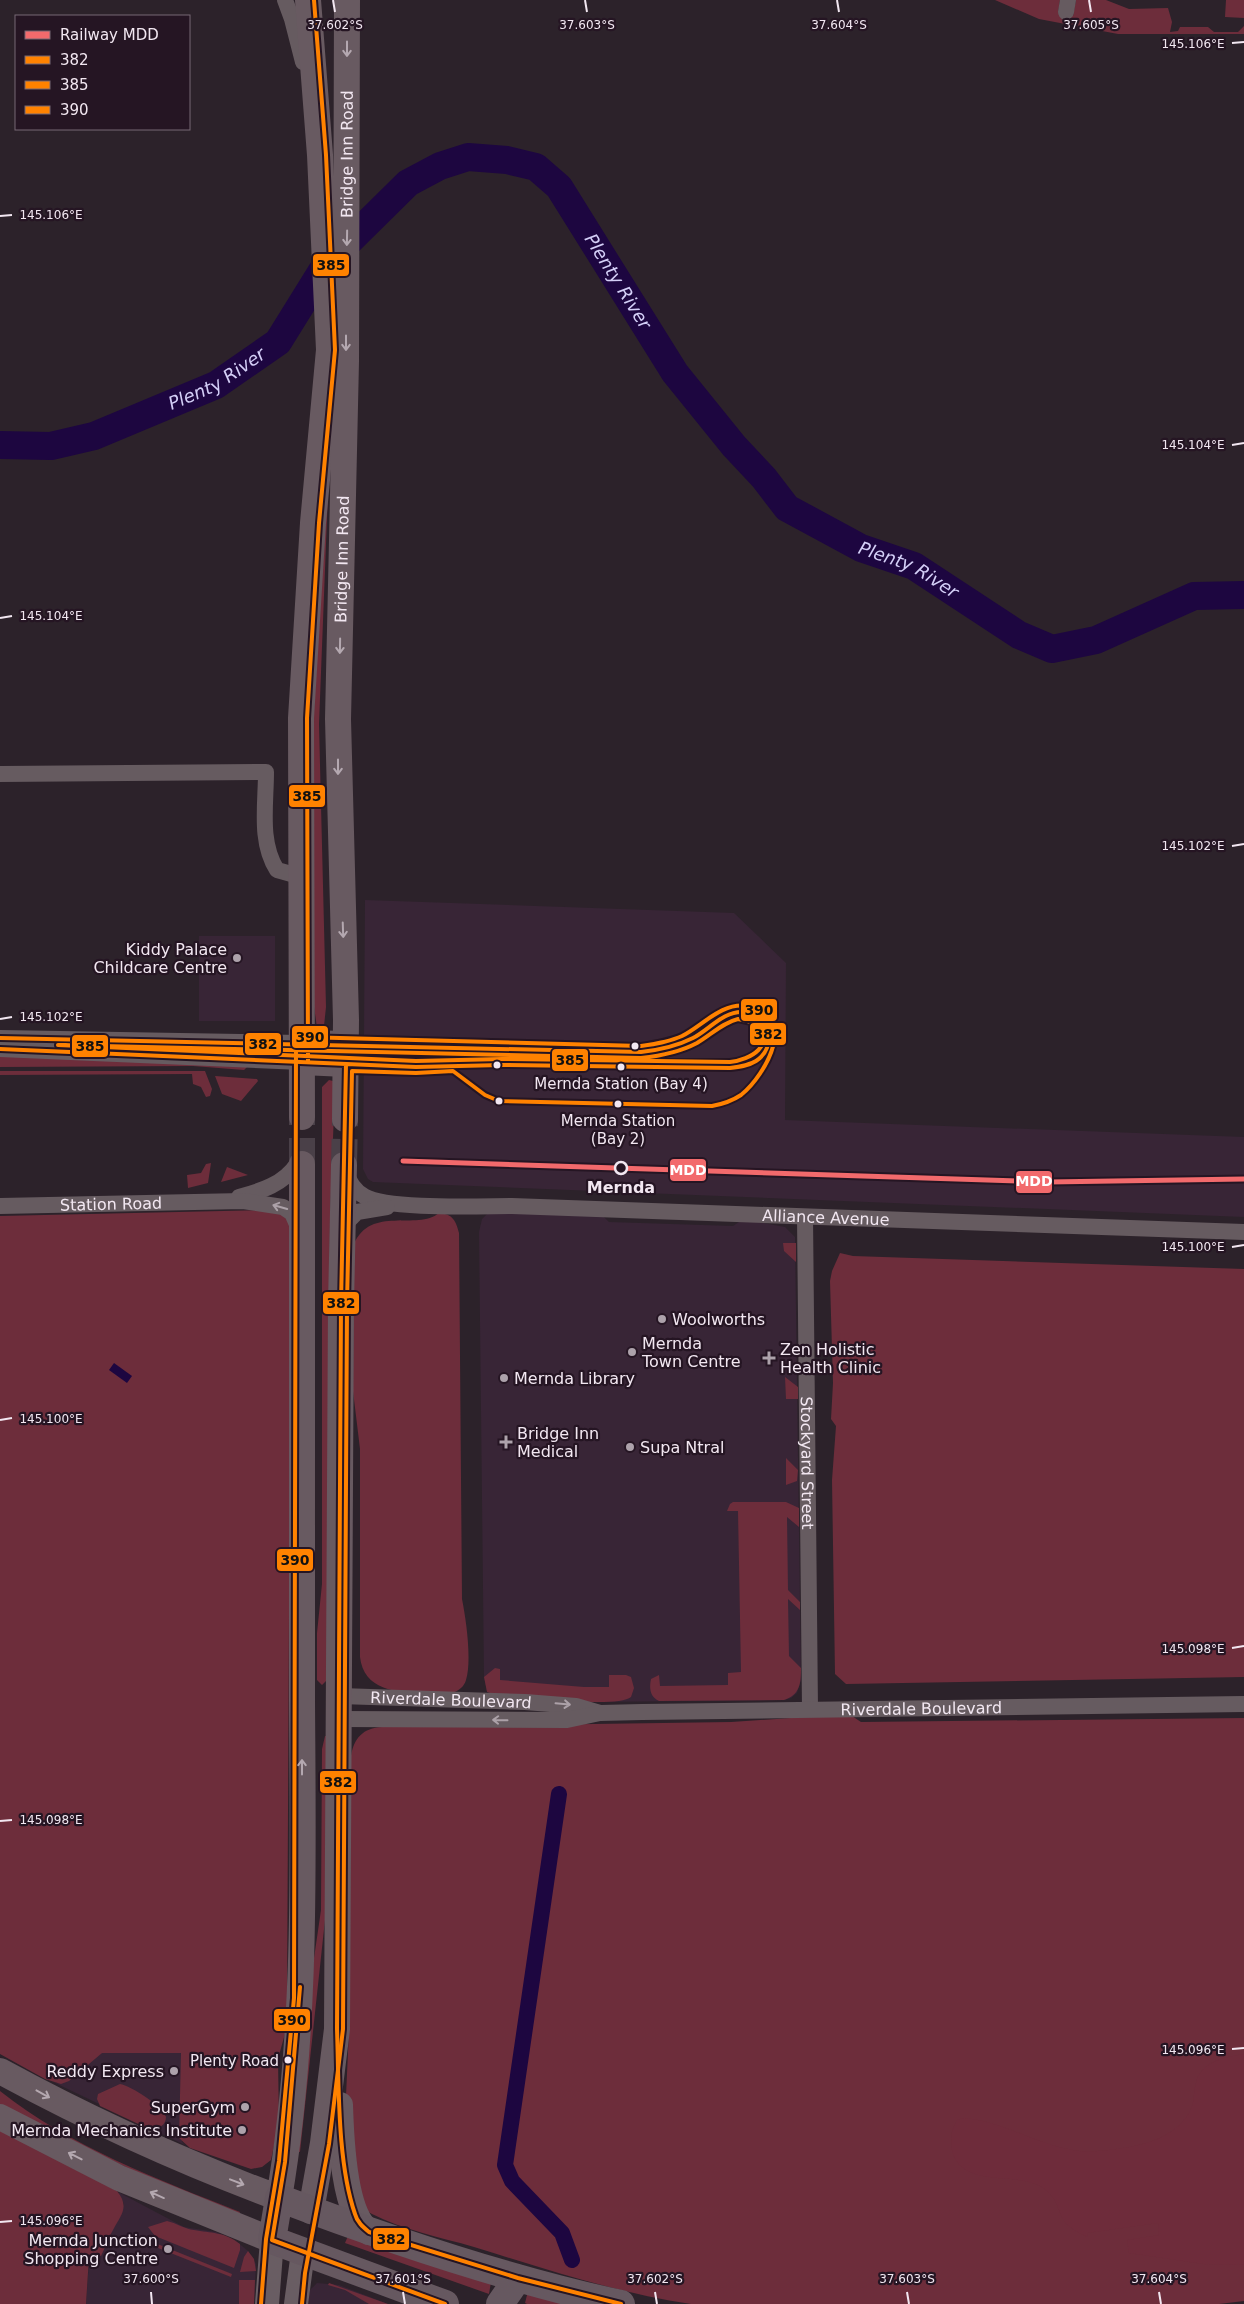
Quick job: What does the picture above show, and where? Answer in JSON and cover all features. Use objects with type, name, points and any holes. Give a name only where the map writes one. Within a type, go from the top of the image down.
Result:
[{"type":"highway","points":[[445,2304],[272,2240],[279,2198],[369,2232],[518,2278],[621,2304]]},
{"type":"highway","points":[[303,2252],[311,2211]]},
{"type":"highway","points":[[500,2304],[518,2278]]},
{"type":"main road","name":"Bridge Inn Road","points":[[302,1117],[301,718],[313,523],[329,350],[320,154],[308,0]]},
{"type":"main road","name":"Bridge Inn Road","points":[[345,1119],[346,1054],[338,719],[346,294],[347,0]]},
{"type":"main road","points":[[302,1053],[346,1054]]},
{"type":"main road","points":[[0,2070],[111,2128],[194,2166],[279,2198],[285,2162],[299,2007],[302,1708],[302,1246],[300,1164]]},
{"type":"main road","points":[[344,1166],[337,2029],[341,2123],[347,2182],[355,2216],[362,2227],[369,2232]]},
{"type":"main road","name":"Riverdale Boulevard","points":[[302,1708],[340,1708]]},
{"type":"main road","points":[[311,2211],[323,2143],[337,2029]]},
{"type":"main road","points":[[0,2116],[119,2178],[272,2240],[266,2304]]},
{"type":"main road","points":[[296,2304],[303,2252]]},
{"type":"street","points":[[285,0],[305,69],[313,131],[320,154]]},
{"type":"street","points":[[0,774],[266,772],[266,840],[270,858],[278,870],[302,877]]},
{"type":"street","points":[[0,1038],[302,1053]]},
{"type":"street","points":[[0,1049],[302,1053]]},
{"type":"street","name":"Station Road","points":[[222,1200],[256,1192],[280,1182],[300,1164]]},
{"type":"street","name":"Alliance Avenue","points":[[344,1166],[354,1188],[364,1197],[381,1202],[406,1205],[512,1206],[1244,1232]]},
{"type":"street","name":"Station Road","points":[[0,1206],[222,1200],[260,1202],[288,1209],[295,1218],[302,1246]]},
{"type":"street","name":"Alliance Avenue","points":[[342,1228],[357,1212],[406,1205]]},
{"type":"street","name":"Stockyard Street","points":[[806,1217],[810,1709]]},
{"type":"street","points":[[477,1700],[478,1720]]},
{"type":"street","name":"Riverdale Boulevard","points":[[340,1708],[477,1700],[568,1705],[600,1713]]},
{"type":"street","name":"Riverdale Boulevard","points":[[340,1708],[478,1720],[567,1720],[600,1713],[1244,1704]]},
{"type":"shaded area","points":[[995,0],[1060,0],[1058,13],[1073,16],[1076,0],[1106,0],[1129,9],[1168,8],[1172,22],[1170,32],[1178,31],[1180,27],[1208,27],[1214,32],[1238,32],[1244,26],[1244,34],[1118,34],[1039,19]]},
{"type":"shaded area","points":[[1226,0],[1244,0],[1244,18],[1225,17]]},
{"type":"shaded area","points":[[330,441],[319,724],[326,1007],[324,1026],[320,1030],[317,1028],[313,999],[313,725]]},
{"type":"shaded area","points":[[365,900],[734,913],[786,963],[785,1120],[1244,1137],[1244,1217],[373,1182],[368,1179],[363,1169]]},
{"type":"shaded area","name":"Kiddy Palace Childcare Centre","points":[[199,936],[275,936],[275,1021],[199,1021]]},
{"type":"shaded area","points":[[0,1054],[247,1067],[244,1070],[193,1066],[0,1067]]},
{"type":"shaded area","points":[[0,1071],[205,1071],[212,1089],[210,1096],[206,1097],[201,1087],[193,1084],[192,1074],[0,1075]]},
{"type":"shaded area","points":[[215,1076],[257,1079],[258,1081],[241,1101],[222,1094]]},
{"type":"shaded area","points":[[329,1080],[333,1081],[335,1087],[330,1215],[327,1680],[322,1685],[317,1680],[317,1633],[322,1584],[322,1087]]},
{"type":"shaded area","points":[[211,1163],[208,1183],[188,1188],[187,1175],[201,1173],[206,1164]]},
{"type":"shaded area","points":[[227,1167],[248,1175],[221,1182]]},
{"type":"shaded area","points":[[269,1210],[283,1213],[291,1223],[287,2010],[286,2030],[278,2059],[279,2121],[271,2160],[262,2167],[251,2169],[190,2148],[179,2138],[181,2053],[102,2053],[69,2081],[61,2084],[45,2079],[0,2054],[0,1216]]},
{"type":"shaded area","points":[[439,1213],[448,1215],[453,1219],[459,1233],[462,1599],[467,1628],[468,1672],[461,1688],[453,1693],[411,1693],[383,1687],[372,1681],[364,1671],[360,1657],[360,1449],[353,1391],[354,1244],[362,1232],[371,1225],[383,1222],[419,1220],[430,1218]]},
{"type":"shaded area","name":"Mernda Town Centre","points":[[488,1213],[602,1215],[609,1222],[733,1226],[742,1220],[785,1227],[795,1237],[801,1680],[797,1693],[791,1698],[784,1700],[587,1702],[487,1692],[484,1677],[479,1232],[482,1219]]},
{"type":"shaded area","points":[[783,1243],[796,1243],[796,1262],[784,1251]]},
{"type":"shaded area","points":[[840,1253],[853,1256],[1244,1269],[1244,1677],[846,1684],[835,1674],[832,1480],[836,1426],[831,1419],[833,1383],[830,1281]]},
{"type":"shaded area","points":[[114,1363],[132,1376],[127,1383],[109,1370]]},
{"type":"shaded area","points":[[785,1377],[798,1387],[798,1399],[786,1399]]},
{"type":"shaded area","points":[[786,1458],[798,1470],[797,1481],[786,1485]]},
{"type":"shaded area","points":[[733,1502],[786,1502],[799,1508],[799,1527],[787,1517],[788,1590],[800,1602],[800,1610],[788,1599],[789,1656],[801,1668],[801,1679],[798,1688],[793,1695],[784,1700],[659,1701],[652,1695],[650,1686],[651,1679],[659,1675],[660,1686],[728,1685],[728,1673],[741,1672],[738,1511],[727,1511]]},
{"type":"shaded area","points":[[495,1668],[500,1669],[500,1680],[584,1687],[609,1687],[609,1675],[626,1675],[631,1677],[634,1688],[631,1697],[607,1702],[565,1701],[493,1694],[487,1692],[484,1677]]},
{"type":"shaded area","points":[[819,1716],[852,1716],[861,1722],[1244,1718],[1244,2301],[1219,2304],[691,2304],[609,2287],[409,2229],[372,2214],[359,2201],[346,2096],[349,2030],[351,1756],[354,1744],[360,1735],[370,1729],[382,1727],[731,1722]]},
{"type":"shaded area","points":[[325,1736],[327,1736],[325,1920],[300,2152],[294,2151],[313,1965],[321,1910],[322,1749]]},
{"type":"shaded area","points":[[96,2053],[181,2053],[182,2142],[185,2145],[51,2081],[57,2083]]},
{"type":"shaded area","points":[[1244,2054],[1244,2265],[1203,2264],[1129,2253],[1127,2240],[1159,2235],[1158,2223],[1087,2233],[1088,2237],[1068,2225],[1051,2195],[1043,2188],[1032,2183],[978,2175],[966,2170],[957,2162],[952,2150],[951,2138],[953,2127],[957,2120],[963,2118],[980,2120],[1047,2144],[1081,2151],[1110,2150],[1149,2142],[1172,2131],[1189,2113],[1196,2083],[1208,2065],[1215,2061]]},
{"type":"shaded area","points":[[120,2084],[139,2092],[159,2107],[166,2117],[163,2125],[155,2129],[149,2129],[100,2106],[97,2099],[98,2094]]},
{"type":"shaded area","points":[[0,2091],[27,2111],[85,2145],[146,2174],[240,2212],[238,2218],[216,2210],[0,2107]]},
{"type":"shaded area","points":[[0,2129],[117,2191],[121,2197],[124,2206],[123,2211],[101,2256],[89,2257],[86,2304],[0,2304]]},
{"type":"shaded area","name":"Mernda Junction Shopping Centre","points":[[118,2192],[184,2227],[216,2232],[236,2241],[248,2251],[256,2264],[254,2304],[86,2304],[90,2247],[124,2204]]},
{"type":"shaded area","points":[[167,2221],[191,2229],[223,2235],[240,2244],[234,2268],[155,2236],[148,2227]]},
{"type":"shaded area","points":[[348,2236],[491,2282],[489,2294],[345,2243]]},
{"type":"shaded area","points":[[155,2243],[232,2274],[231,2277],[153,2246]]},
{"type":"shaded area","points":[[248,2251],[254,2259],[256,2271],[240,2272],[244,2257]]},
{"type":"shaded area","points":[[239,2280],[255,2280],[254,2304],[239,2304]]},
{"type":"shaded area","points":[[317,2283],[339,2285],[388,2304],[307,2304],[310,2290]]},
{"type":"shaded area","points":[[329,2283],[388,2304],[369,2304],[345,2290],[328,2285]]},
{"type":"shaded area","points":[[528,2291],[583,2304],[527,2304],[525,2303]]},
{"type":"waterway","name":"Plenty River","points":[[0,445],[51,446],[94,436],[216,385],[278,342],[327,263],[408,183],[440,166],[468,157],[507,160],[536,167],[559,187],[675,373],[787,508],[861,548],[914,566],[1019,635],[1052,649],[1096,640],[1194,596],[1244,595]]},
{"type":"waterway","points":[[559,1794],[505,2165],[512,2181],[562,2233],[572,2260]]},
{"type":"tunnel","points":[[302,1117],[302,1164]]},
{"type":"tunnel","points":[[344,1165],[345,1119]]},
{"type":"rail line","name":"MDD","points":[[403,1161],[1048,1182],[1244,1179]]},
{"type":"transit line","name":"385","points":[[308,1062],[307,718],[319,523],[335,350],[326,155],[314,0]]},
{"type":"transit line","name":"390","points":[[261,2304],[266,2239],[279,2161],[294,1998],[296,1041],[302,1037],[641,1046],[657,1044],[682,1036],[721,1011],[729,1008],[747,1006],[763,1011],[772,1020],[775,1032],[768,1060],[751,1086],[741,1095],[727,1102],[712,1106],[499,1101],[485,1095],[453,1071],[416,1073],[352,1071],[347,1304],[343,2029],[329,2144],[305,2273],[302,2304]]},
{"type":"transit line","name":"382","points":[[0,1038],[641,1052],[681,1043],[699,1035],[723,1018],[743,1012],[760,1018],[765,1024],[769,1040],[763,1055],[756,1061],[740,1067],[730,1068],[502,1065],[416,1067],[0,1049]]},
{"type":"transit line","name":"385","points":[[738,1019],[756,1023],[762,1031],[764,1038],[762,1044],[753,1055],[730,1062],[502,1059],[416,1061],[58,1045],[641,1058],[663,1055],[684,1049],[697,1043],[727,1023],[738,1019]]},
{"type":"transit line","name":"382","points":[[346,1064],[341,1304],[337,2029],[340,2123],[349,2193],[357,2219],[369,2232],[518,2278],[621,2304]]},
{"type":"transit line","name":"382","points":[[300,1987],[285,2162],[272,2240],[445,2304]]},
{"type":"place","name":"Kiddy Palace Childcare Centre","points":[[237,958]]},
{"type":"place","name":"Mernda Station (Bay 4)","points":[[621,1067]]},
{"type":"place","name":"Mernda Station (Bay 2)","points":[[618,1104]]},
{"type":"place","name":"Mernda","points":[[621,1168]]},
{"type":"place","name":"Woolworths","points":[[662,1319]]},
{"type":"place","name":"Mernda Town Centre","points":[[632,1352]]},
{"type":"place","name":"Zen Holistic Health Clinic","points":[[769,1358]]},
{"type":"place","name":"Mernda Library","points":[[504,1378]]},
{"type":"place","name":"Bridge Inn Medical","points":[[506,1442]]},
{"type":"place","name":"Supa Ntral","points":[[630,1447]]},
{"type":"place","name":"Plenty Road","points":[[288,2060]]},
{"type":"place","name":"Reddy Express","points":[[174,2071]]},
{"type":"place","name":"SuperGym","points":[[245,2107]]},
{"type":"place","name":"Mernda Mechanics Institute","points":[[242,2130]]},
{"type":"place","name":"Mernda Junction Shopping Centre","points":[[168,2249]]}]
